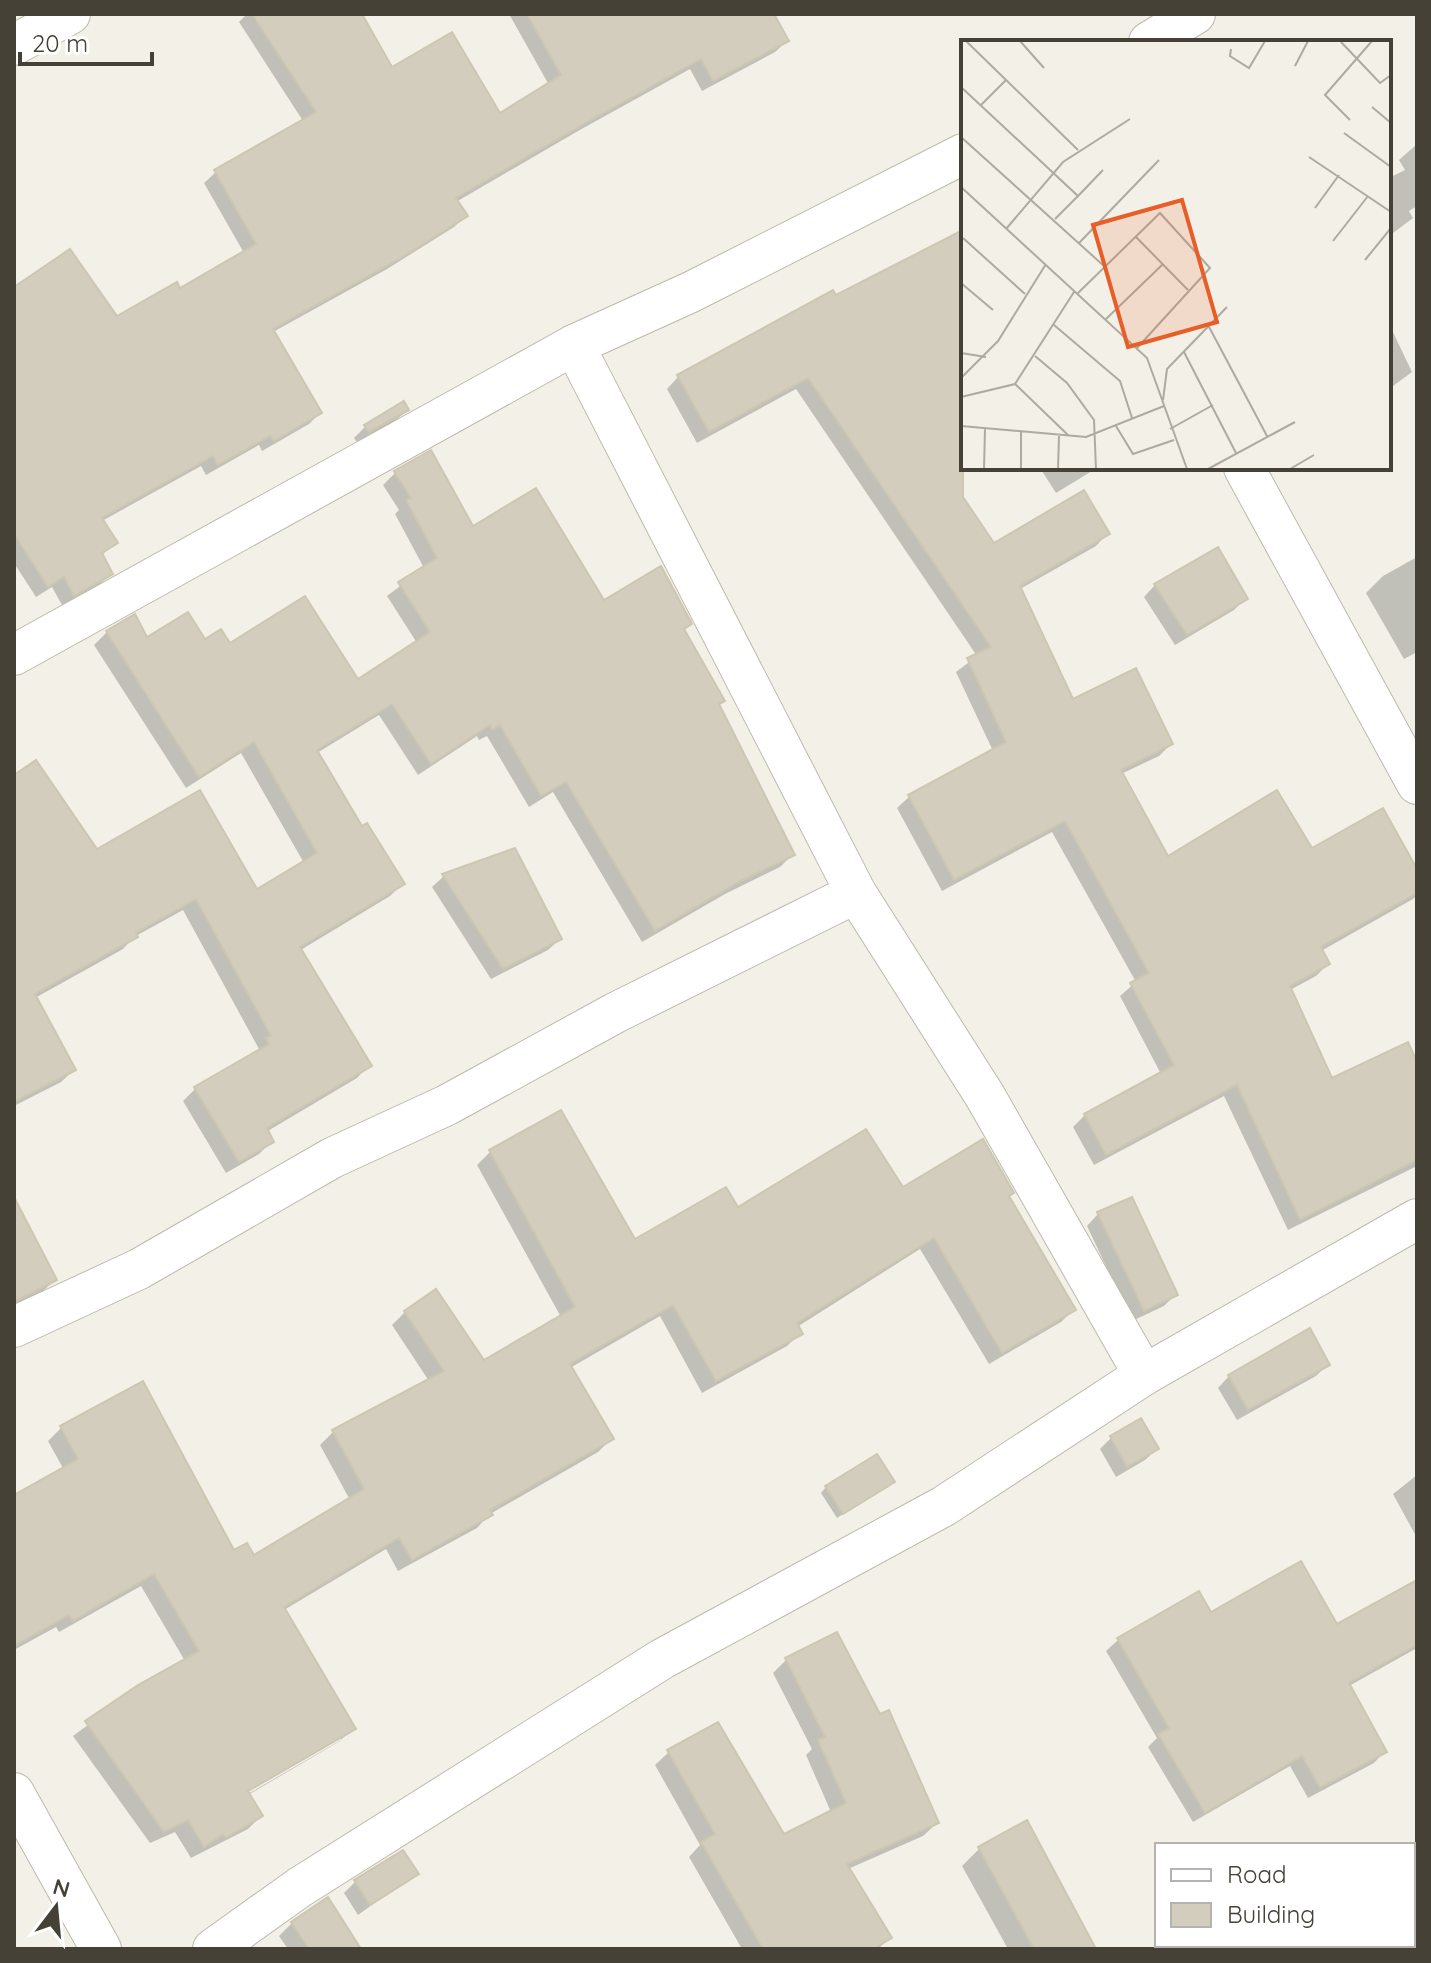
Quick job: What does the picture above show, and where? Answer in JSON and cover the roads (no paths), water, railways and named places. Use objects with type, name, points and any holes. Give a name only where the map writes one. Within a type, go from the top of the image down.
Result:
[{"type":"street","points":[[14,45],[70,14]]},
{"type":"street","points":[[1152,40],[1195,14]]},
{"type":"street","points":[[14,655],[574,345],[691,292],[961,155]]},
{"type":"street","points":[[574,345],[856,893],[985,1096],[1144,1375]]},
{"type":"street","points":[[1245,470],[1417,784]]},
{"type":"street","points":[[14,1327],[139,1269],[332,1158],[447,1105],[615,1013],[856,893]]},
{"type":"street","points":[[213,1949],[300,1887],[662,1659],[944,1506],[1144,1375],[1417,1219]]},
{"type":"street","points":[[14,1793],[101,1949]]}]
